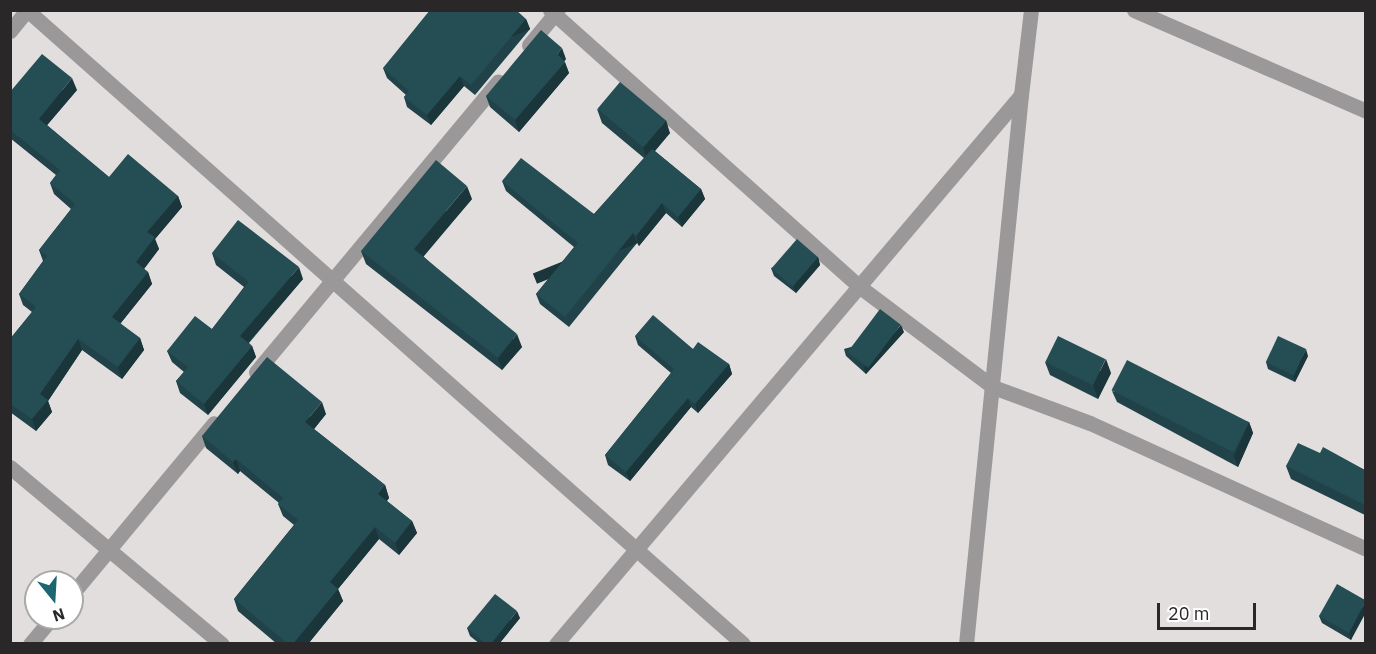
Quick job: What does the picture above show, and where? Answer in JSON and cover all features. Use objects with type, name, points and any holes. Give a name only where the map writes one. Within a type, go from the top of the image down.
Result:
[{"type":"street","points":[[10,31],[27,10],[743,644]]},
{"type":"street","points":[[966,644],[1031,10]]},
{"type":"street","points":[[1134,10],[1365,111]]},
{"type":"street","points":[[243,388],[554,12],[860,286],[993,387],[1090,423],[1365,549]]},
{"type":"street","points":[[556,644],[1021,95]]},
{"type":"street","points":[[84,579],[228,406]]},
{"type":"street","points":[[10,467],[222,644]]},
{"type":"street","points":[[30,644],[42,630]]},
{"type":"building","points":[[430,10],[516,10],[526,19],[471,85],[460,76],[427,115],[404,97],[409,91],[383,68]]},
{"type":"building","points":[[541,30],[562,48],[557,54],[565,62],[515,120],[486,96]]},
{"type":"building","points":[[42,54],[72,78],[39,119],[109,177],[128,154],[178,196],[147,232],[155,237],[136,262],[148,272],[112,317],[140,338],[118,367],[78,339],[40,394],[48,400],[32,419],[10,404],[10,339],[36,307],[19,294],[47,256],[39,250],[75,204],[50,183],[60,170],[10,130],[10,92]]},
{"type":"building","points":[[620,82],[666,121],[643,147],[598,109]]},
{"type":"building","points":[[652,149],[701,189],[678,217],[662,203],[636,236],[633,233],[565,317],[536,294],[578,243],[502,181],[521,158],[594,214]]},
{"type":"building","points":[[436,160],[467,186],[414,249],[517,334],[498,358],[361,251]]},
{"type":"building","points":[[238,220],[299,267],[240,336],[252,346],[204,404],[176,381],[188,367],[167,351],[195,316],[212,329],[249,282],[212,253]]},
{"type":"building","points":[[797,239],[818,257],[793,287],[771,268]]},
{"type":"building","points":[[880,309],[901,325],[868,368],[848,352]]},
{"type":"building","points":[[653,315],[693,349],[698,342],[729,364],[695,404],[688,398],[626,472],[605,455],[674,369],[635,336]]},
{"type":"building","points":[[1058,336],[1106,359],[1093,385],[1045,362]]},
{"type":"building","points":[[1278,336],[1306,349],[1294,375],[1266,362]]},
{"type":"building","points":[[267,357],[322,402],[305,422],[385,485],[378,494],[412,521],[395,543],[375,527],[330,582],[338,589],[293,644],[288,644],[234,599],[298,520],[278,504],[283,498],[236,459],[233,462],[202,436]]},
{"type":"building","points":[[1127,360],[1249,422],[1234,452],[1112,390]]},
{"type":"building","points":[[1298,443],[1320,453],[1323,447],[1365,470],[1365,505],[1286,466]]},
{"type":"building","points":[[1337,584],[1365,600],[1349,633],[1319,616]]},
{"type":"building","points":[[495,594],[517,611],[491,644],[486,644],[467,628]]}]
